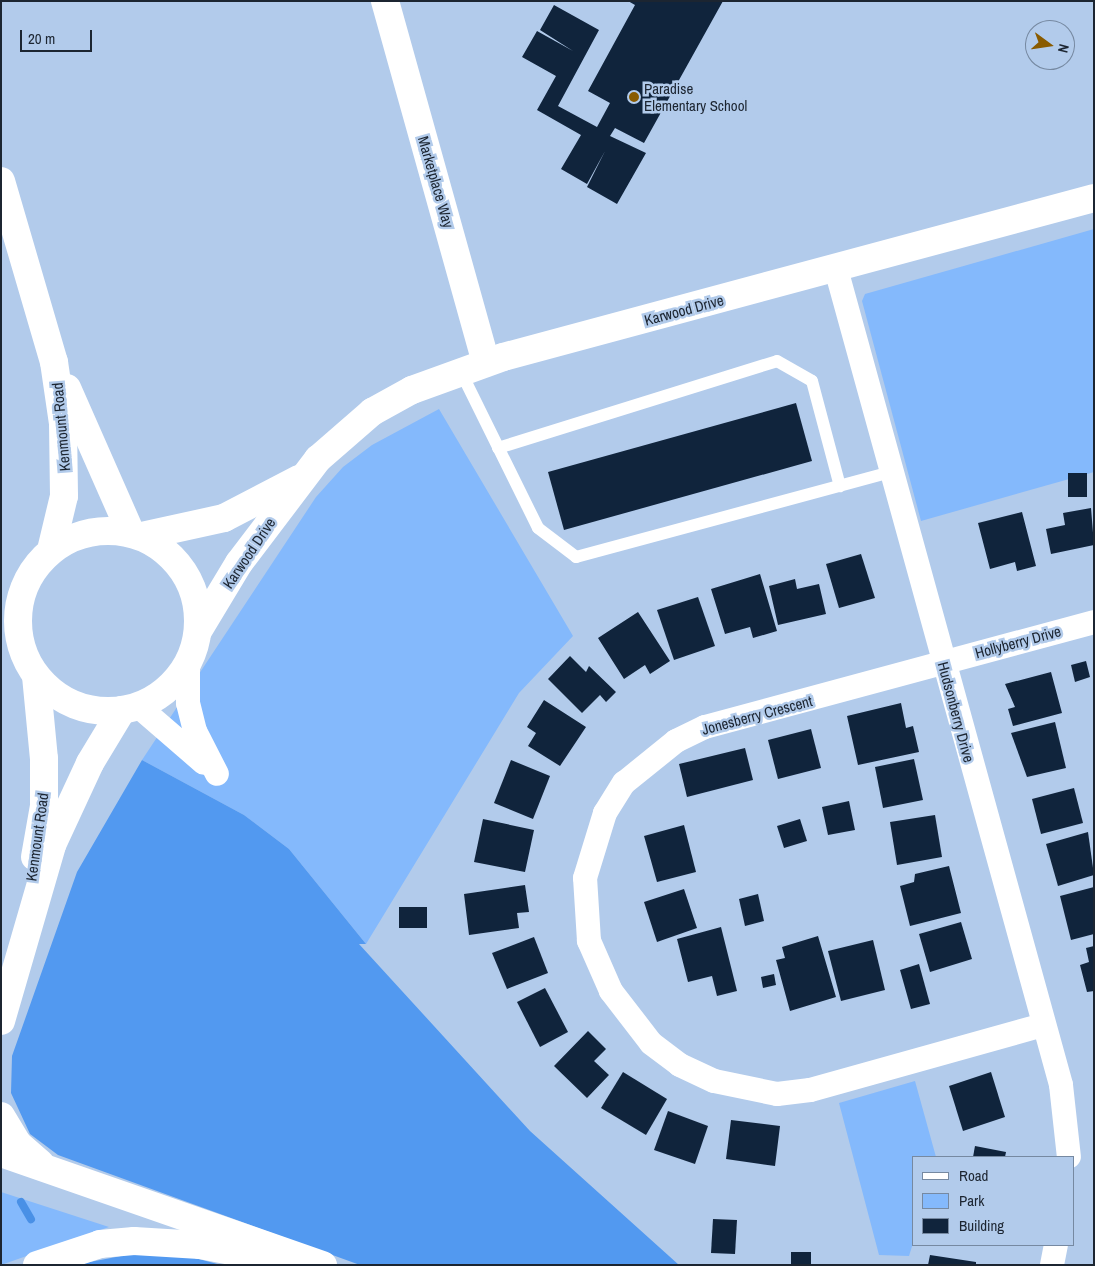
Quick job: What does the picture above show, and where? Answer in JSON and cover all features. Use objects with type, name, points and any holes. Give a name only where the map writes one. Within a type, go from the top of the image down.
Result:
[{"type":"main road","name":"Marketplace Way","points":[[385,1],[486,362]]},
{"type":"main road","name":"Kenmount Road","points":[[1,181],[54,362],[137,534]]},
{"type":"main road","name":"Karwood Drive","points":[[198,631],[239,563],[302,477],[372,412],[460,370],[486,362],[1094,198]]},
{"type":"main road","name":"Kenmount Road","points":[[52,550],[64,496],[66,467],[54,362]]},
{"type":"main road","name":"Karwood Drive","points":[[137,534],[224,518],[302,477]]},
{"type":"main road","points":[[98,530],[137,534],[170,554],[186,574],[196,598],[198,631],[188,664],[167,690],[130,708],[74,705],[36,676],[20,640],[19,610],[26,581],[52,550],[98,530]]},
{"type":"main road","name":"Kenmount Road","points":[[22,938],[44,806],[44,725],[36,676]]},
{"type":"main road","name":"Kenmount Road","points":[[1,1021],[22,938],[52,845],[90,763],[130,708]]},
{"type":"main road","points":[[1,1116],[18,1144],[51,1171]]},
{"type":"main road","points":[[1,1153],[323,1265]]},
{"type":"main road","points":[[1,1173],[232,1251],[264,1265]]},
{"type":"main road","points":[[37,1265],[100,1244],[134,1240],[232,1251]]},
{"type":"street","name":"Hudsonberry Drive","points":[[836,268],[942,662],[1067,1113],[1069,1156]]},
{"type":"street","name":"Hollyberry Drive","points":[[942,662],[1094,622]]},
{"type":"street","name":"Jonesberry Crescent","points":[[942,662],[900,677],[705,728],[649,759],[624,783],[605,813],[592,846],[585,878],[589,941],[611,990],[651,1043],[680,1065],[747,1090],[777,1094],[810,1090],[1043,1025]]},
{"type":"street","points":[[130,708],[217,774],[195,731],[188,702],[188,664]]},
{"type":"street","points":[[1052,1265],[1056,1246]]},
{"type":"lane","points":[[498,448],[777,362],[812,382],[840,486]]},
{"type":"lane","points":[[460,370],[538,528],[576,557],[891,472]]},
{"type":"green space","points":[[1094,229],[1094,472],[921,521],[862,301],[865,294]]},
{"type":"green space","points":[[439,409],[573,636],[519,693],[366,944],[289,849],[244,815],[142,760],[316,497],[343,467],[372,445]]},
{"type":"green space","points":[[915,1081],[936,1156],[912,1156],[912,1246],[909,1256],[879,1255],[839,1103]]},
{"type":"green space","points":[[1,1192],[109,1227],[1,1265]]},
{"type":"shaded area","points":[[142,760],[244,815],[289,849],[366,944],[359,944],[530,1131],[679,1265],[360,1265],[58,1155],[30,1134],[11,1093],[12,1056],[77,872]]},
{"type":"shaded area","points":[[137,1253],[195,1258],[221,1265],[74,1265]]},
{"type":"building","name":"Paradise Elementary School","points":[[628,1],[723,1],[644,143],[615,128],[610,136],[646,153],[617,204],[587,187],[605,151],[587,184],[561,169],[581,135],[537,110],[556,76],[522,57],[537,31],[573,51],[540,30],[554,5],[599,30],[558,106],[597,127],[610,103],[588,91],[635,5]]},
{"type":"building","points":[[796,403],[812,461],[564,530],[548,472]]},
{"type":"building","points":[[1068,473],[1087,473],[1087,497],[1068,497]]},
{"type":"building","points":[[1091,508],[1094,545],[1051,554],[1046,529],[1065,525],[1063,513]]},
{"type":"building","points":[[1022,512],[1036,566],[1017,571],[1015,562],[990,569],[978,523]]},
{"type":"building","points":[[861,554],[875,598],[839,608],[826,564]]},
{"type":"building","points":[[760,574],[777,631],[753,638],[750,627],[725,634],[711,589]]},
{"type":"building","points":[[795,579],[797,589],[819,584],[826,614],[778,625],[769,586]]},
{"type":"building","points":[[698,597],[715,646],[674,660],[657,610]]},
{"type":"building","points":[[638,612],[670,661],[650,674],[645,665],[624,679],[598,638]]},
{"type":"building","points":[[570,656],[586,672],[589,666],[616,692],[606,702],[600,695],[582,713],[548,679]]},
{"type":"building","points":[[1086,661],[1090,677],[1075,682],[1071,665]]},
{"type":"building","points":[[1051,672],[1062,713],[1013,726],[1008,709],[1015,707],[1005,684]]},
{"type":"building","points":[[544,700],[586,727],[560,766],[528,746],[536,733],[527,727]]},
{"type":"building","points":[[901,703],[906,728],[913,726],[919,752],[858,765],[847,716]]},
{"type":"building","points":[[1055,722],[1066,768],[1027,777],[1011,733]]},
{"type":"building","points":[[811,729],[821,768],[778,779],[768,740]]},
{"type":"building","points":[[745,748],[753,780],[687,797],[679,764]]},
{"type":"building","points":[[914,759],[923,800],[883,808],[875,767]]},
{"type":"building","points":[[511,760],[550,776],[533,819],[494,803]]},
{"type":"building","points":[[1074,788],[1083,823],[1041,834],[1032,799]]},
{"type":"building","points":[[849,801],[855,830],[828,835],[822,807]]},
{"type":"building","points":[[935,815],[942,857],[897,865],[890,822]]},
{"type":"building","points":[[483,819],[534,830],[525,872],[474,862]]},
{"type":"building","points":[[800,819],[807,841],[784,848],[777,826]]},
{"type":"building","points":[[684,825],[696,872],[657,882],[644,836]]},
{"type":"building","points":[[1088,832],[1094,875],[1058,886],[1046,844]]},
{"type":"building","points":[[949,866],[961,913],[910,926],[900,886],[914,882],[915,874]]},
{"type":"building","points":[[525,885],[529,912],[517,913],[519,928],[469,935],[464,894]]},
{"type":"building","points":[[1094,887],[1094,934],[1071,940],[1060,896]]},
{"type":"building","points":[[684,889],[697,928],[657,942],[644,902]]},
{"type":"building","points":[[758,894],[764,921],[745,926],[739,899]]},
{"type":"building","points":[[399,907],[427,907],[427,928],[399,928]]},
{"type":"building","points":[[961,922],[972,959],[930,972],[919,934]]},
{"type":"building","points":[[721,927],[737,991],[717,996],[712,976],[688,982],[677,939]]},
{"type":"building","points":[[818,936],[836,997],[790,1011],[776,960],[785,958],[782,947]]},
{"type":"building","points":[[534,937],[548,973],[507,989],[492,953]]},
{"type":"building","points":[[873,940],[885,990],[841,1001],[828,951]]},
{"type":"building","points":[[1094,946],[1094,991],[1087,992],[1080,965],[1089,962],[1086,948]]},
{"type":"building","points":[[919,964],[930,1004],[911,1009],[900,970]]},
{"type":"building","points":[[774,974],[776,985],[763,988],[761,977]]},
{"type":"building","points":[[545,988],[568,1032],[540,1047],[517,1002]]},
{"type":"building","points":[[588,1031],[606,1049],[594,1061],[609,1075],[587,1098],[554,1066]]},
{"type":"building","points":[[623,1072],[667,1099],[646,1135],[601,1108]]},
{"type":"building","points":[[991,1072],[1005,1117],[963,1131],[949,1086]]},
{"type":"building","points":[[668,1111],[708,1126],[695,1164],[654,1150]]},
{"type":"building","points":[[731,1120],[780,1126],[775,1166],[726,1159]]},
{"type":"building","points":[[975,1146],[1006,1152],[1005,1156],[973,1156]]},
{"type":"building","points":[[713,1219],[737,1220],[735,1254],[711,1253]]},
{"type":"building","points":[[791,1252],[811,1252],[811,1265],[791,1265]]},
{"type":"building","points":[[930,1255],[976,1262],[976,1265],[928,1265]]},
{"type":"waterway","points":[[21,1202],[31,1219]]},
{"type":"place","name":"Paradise Elementary School","points":[[634,97]]}]
